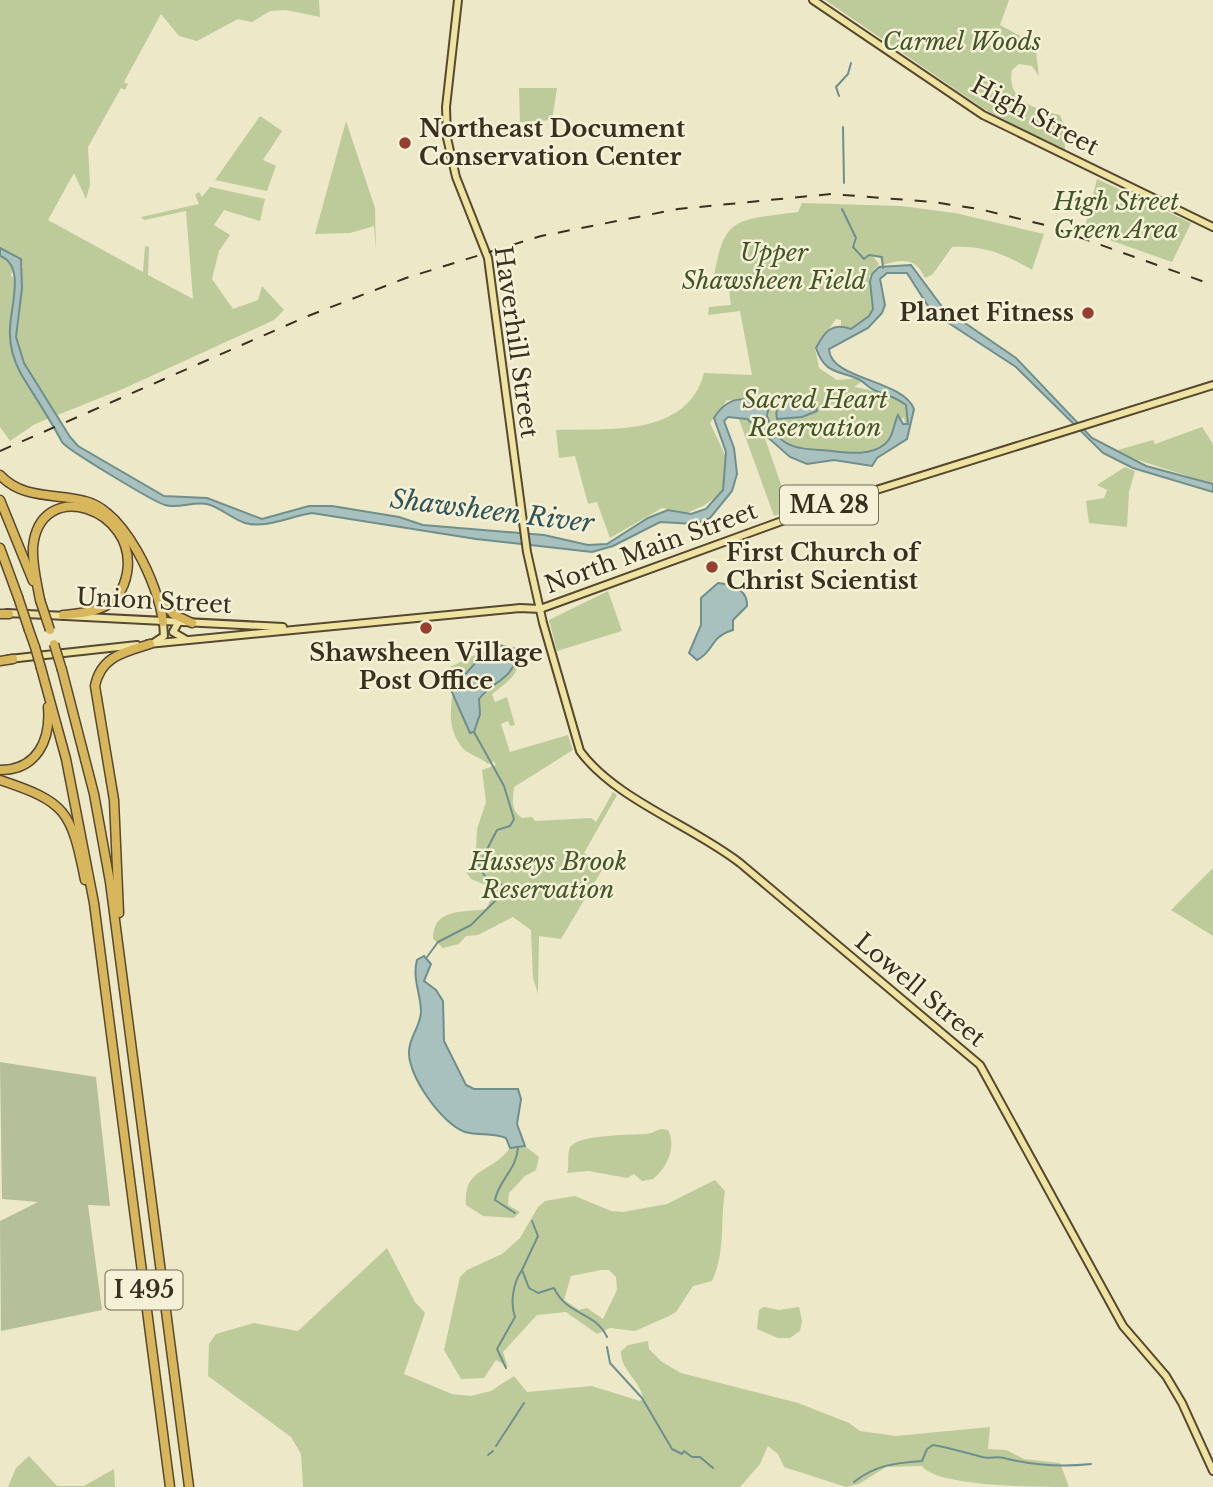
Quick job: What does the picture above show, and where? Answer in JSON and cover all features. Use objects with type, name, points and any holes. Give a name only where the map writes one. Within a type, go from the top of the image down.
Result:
[{"type":"highway","points":[[0,475],[21,490],[84,500],[108,512],[125,532],[158,597],[163,622]]},
{"type":"highway","name":"I 495","points":[[0,500],[50,630],[94,794],[117,933],[189,1487]]},
{"type":"highway","points":[[40,600],[33,549],[37,533],[45,519],[55,510],[72,506],[85,508],[105,517],[118,533],[126,551],[128,565],[122,588],[113,602],[101,610],[63,615]]},
{"type":"highway","name":"I 495","points":[[0,548],[35,647],[66,759],[94,903],[170,1487]]},
{"type":"highway","points":[[158,597],[174,614],[192,623]]},
{"type":"highway","points":[[117,933],[115,808],[95,686],[100,670],[111,657],[150,644]]},
{"type":"highway","points":[[0,660],[13,659]]},
{"type":"highway","points":[[0,769],[25,765],[43,746],[49,724],[46,686]]},
{"type":"highway","points":[[0,780],[45,795],[57,804],[70,826],[94,903]]},
{"type":"main road","name":"Haverhill Street","points":[[458,0],[446,107],[447,138],[452,166],[482,239],[490,269],[524,532],[540,609]]},
{"type":"main road","name":"High Street","points":[[813,0],[983,115],[1213,227]]},
{"type":"main road","name":"North Main Street","points":[[13,659],[306,628],[540,609],[812,510],[1211,387]]},
{"type":"main road","name":"Lowell Street","points":[[540,609],[580,751],[592,768],[612,784],[715,844],[980,1065],[1123,1326],[1166,1376],[1182,1403],[1213,1471]]},
{"type":"main road","name":"Union Street","points":[[3,614],[306,628]]},
{"type":"main road","points":[[150,644],[163,638],[163,622]]},
{"type":"main road","points":[[178,623],[173,632],[188,641]]},
{"type":"green space","points":[[0,0],[319,0],[320,17],[286,10],[270,11],[252,22],[238,19],[197,41],[179,36],[161,14],[124,82],[128,84],[125,90],[121,88],[88,147],[90,185],[86,199],[74,173],[48,220],[143,272],[145,246],[149,247],[148,275],[193,299],[186,211],[144,220],[141,217],[199,204],[195,195],[199,192],[202,197],[210,187],[265,199],[260,221],[224,210],[214,225],[230,235],[219,251],[212,279],[233,309],[258,300],[262,286],[284,310],[274,320],[125,388],[35,424],[10,441],[0,427],[0,256],[9,259],[13,269],[11,276],[15,279],[23,267],[19,257],[0,248]]},
{"type":"green space","name":"Carmel Woods","points":[[825,0],[1009,0],[1000,25],[1035,44],[1039,76],[1032,66],[1019,64],[1012,70],[1013,89],[1024,102],[1060,115],[1064,125],[1065,150],[993,115]]},
{"type":"green space","points":[[519,88],[557,88],[552,120],[520,122]]},
{"type":"green space","points":[[260,116],[282,131],[263,160],[276,166],[267,191],[215,180]]},
{"type":"green space","points":[[346,121],[375,208],[376,251],[374,226],[350,233],[315,234]]},
{"type":"green space","name":"High Street Green Area","points":[[1097,179],[1191,223],[1172,262],[1084,231]]},
{"type":"green space","points":[[802,203],[901,206],[955,213],[1044,234],[1032,270],[1013,259],[973,247],[952,247],[933,274],[925,278],[912,263],[901,261],[882,265],[880,258],[873,256],[879,264],[869,276],[872,313],[852,332],[841,327],[841,320],[836,319],[815,348],[819,368],[837,380],[860,378],[867,383],[861,382],[854,387],[912,405],[906,428],[904,418],[898,419],[894,445],[835,456],[801,453],[786,443],[766,419],[769,414],[765,404],[727,400],[710,423],[727,459],[724,492],[703,506],[682,515],[679,511],[662,508],[610,538],[597,502],[588,504],[575,456],[559,458],[556,430],[643,425],[663,419],[681,409],[695,394],[704,373],[752,375],[740,311],[708,315],[709,307],[731,305],[729,290],[724,285],[712,287],[716,264],[727,234],[734,226],[744,221],[798,212]]},
{"type":"green space","points":[[737,414],[762,430],[790,510],[774,516]]},
{"type":"green space","points":[[1202,427],[1213,444],[1213,484],[1122,455],[1118,450],[1153,440],[1155,444]]},
{"type":"green space","points":[[1125,467],[1135,471],[1129,492],[1127,527],[1089,523],[1086,501],[1104,498],[1107,490],[1097,485]]},
{"type":"green space","points":[[608,591],[622,631],[557,651],[549,620]]},
{"type":"green space","name":"Husseys Brook Reservation","points":[[498,644],[520,648],[519,664],[514,675],[492,694],[495,702],[507,697],[515,725],[510,726],[508,721],[501,724],[510,752],[568,735],[573,750],[514,787],[513,804],[516,812],[522,818],[532,817],[535,821],[591,818],[596,822],[613,792],[617,795],[584,853],[605,865],[561,939],[539,936],[538,994],[533,978],[531,930],[513,917],[478,935],[466,936],[459,944],[443,948],[433,939],[434,929],[443,917],[458,912],[486,909],[496,889],[471,879],[466,872],[476,850],[477,829],[486,802],[482,770],[496,765],[494,761],[488,764],[466,751],[455,735],[451,713],[453,675],[450,667]]},
{"type":"green space","points":[[1213,870],[1213,936],[1171,910]]},
{"type":"green space","points":[[0,1062],[96,1077],[110,1206],[88,1205],[102,1310],[1,1331],[0,1221],[38,1202],[2,1199]]},
{"type":"green space","points":[[662,1129],[668,1130],[671,1137],[671,1150],[663,1169],[653,1179],[642,1181],[634,1174],[627,1178],[589,1171],[567,1173],[570,1149],[577,1142],[596,1137],[648,1134]]},
{"type":"green space","points":[[525,1146],[539,1157],[536,1170],[525,1176],[509,1193],[508,1205],[520,1212],[514,1218],[483,1216],[466,1205],[466,1193],[474,1177],[495,1163],[510,1148]]},
{"type":"green space","points":[[715,1180],[725,1191],[721,1248],[712,1281],[693,1286],[676,1312],[635,1331],[610,1328],[597,1334],[566,1312],[537,1315],[503,1352],[508,1367],[496,1360],[484,1378],[461,1379],[444,1350],[460,1277],[467,1270],[502,1254],[520,1238],[538,1207],[545,1201],[575,1196],[611,1211],[623,1212],[667,1204]],"holes":[[[609,1270],[616,1277],[617,1290],[603,1319],[587,1308],[579,1310],[564,1300],[571,1276]]]},
{"type":"green space","points":[[387,1248],[415,1302],[425,1313],[404,1374],[452,1394],[471,1396],[491,1391],[514,1376],[527,1392],[592,1386],[640,1401],[643,1398],[641,1392],[624,1364],[621,1351],[628,1345],[648,1341],[649,1349],[662,1362],[681,1373],[798,1403],[849,1423],[860,1431],[896,1436],[990,1427],[988,1449],[1006,1450],[1024,1459],[1060,1463],[1069,1487],[967,1482],[931,1473],[922,1466],[886,1467],[859,1484],[846,1487],[784,1467],[778,1454],[768,1446],[760,1464],[740,1487],[303,1487],[301,1454],[291,1437],[208,1376],[209,1344],[216,1334],[254,1323],[298,1331]]},
{"type":"green space","points":[[764,1307],[779,1310],[799,1307],[802,1321],[800,1331],[790,1338],[778,1338],[757,1329],[759,1310]]},
{"type":"green space","points":[[29,1456],[57,1486],[84,1486],[114,1469],[115,1487],[8,1487],[16,1468]]},
{"type":"water","points":[[0,248],[21,259],[22,288],[16,337],[24,363],[78,446],[164,496],[207,498],[262,519],[309,506],[332,506],[399,517],[423,525],[544,535],[588,545],[607,544],[648,518],[668,510],[691,514],[706,509],[723,490],[726,452],[714,418],[719,410],[731,401],[753,400],[769,406],[767,416],[772,428],[785,442],[793,446],[860,453],[879,448],[888,441],[898,415],[903,424],[908,424],[906,405],[872,389],[860,380],[828,367],[816,348],[834,327],[851,329],[869,316],[873,309],[870,281],[872,274],[879,267],[911,265],[943,308],[1016,358],[1092,438],[1146,466],[1213,484],[1213,492],[1133,468],[1103,453],[1016,367],[930,309],[907,273],[887,273],[880,279],[885,305],[882,313],[868,328],[829,349],[832,359],[841,367],[896,391],[907,399],[914,409],[907,439],[877,458],[872,466],[834,460],[807,464],[790,457],[747,419],[728,417],[724,421],[734,448],[737,474],[732,491],[710,518],[696,524],[660,522],[613,546],[592,552],[476,539],[312,513],[270,523],[245,523],[207,504],[170,506],[158,502],[93,464],[62,442],[14,358],[10,335],[15,278],[13,268],[0,256]]},
{"type":"water","points":[[803,396],[815,400],[817,411],[802,417],[777,419],[777,408],[783,402]]},
{"type":"water","points":[[718,583],[742,592],[747,606],[733,620],[733,630],[720,636],[697,660],[689,653],[701,625],[701,598]]},
{"type":"water","points":[[499,645],[518,650],[516,660],[508,674],[479,699],[480,714],[474,732],[470,733],[451,690],[486,651]]},
{"type":"water","points":[[424,956],[431,964],[424,981],[436,990],[443,1001],[444,1041],[466,1085],[474,1089],[518,1089],[521,1099],[517,1124],[525,1146],[510,1148],[506,1138],[465,1132],[456,1127],[437,1110],[420,1086],[410,1062],[409,1052],[421,1012],[416,980],[417,960]]},
{"type":"waterway","points":[[839,96],[836,87],[848,74],[851,63]]},
{"type":"waterway","points":[[843,127],[844,183]]},
{"type":"waterway","points":[[842,209],[856,238],[853,247],[864,259],[869,255],[882,257],[883,268]]},
{"type":"waterway","points":[[427,957],[438,942],[471,925],[504,892],[505,885],[489,880],[479,865],[497,830],[510,826],[514,819],[504,786],[474,732]]},
{"type":"waterway","points":[[515,1213],[495,1200],[515,1162],[518,1147]]},
{"type":"waterway","points":[[532,1221],[538,1236],[522,1270],[529,1288],[538,1293],[554,1288],[566,1304],[595,1322],[607,1337]]},
{"type":"waterway","points":[[506,1368],[497,1349],[515,1317],[513,1293],[522,1270]]},
{"type":"waterway","points":[[607,1347],[610,1363],[642,1398],[672,1449],[682,1454],[684,1451],[692,1457],[700,1457],[713,1468]]},
{"type":"waterway","points":[[496,1446],[524,1403]]},
{"type":"waterway","points":[[854,1482],[886,1466],[922,1461],[927,1449],[933,1445],[985,1458],[1001,1457],[1036,1464],[1091,1464]]},
{"type":"waterway","points":[[488,1455],[493,1451]]},
{"type":"railway","points":[[0,451],[308,316],[406,278],[541,236],[678,209],[831,194],[933,202],[979,209],[1045,225],[1213,285]]},
{"type":"place","name":"Northeast Document Conservation Center","points":[[405,143]]},
{"type":"place","name":"Planet Fitness","points":[[1088,313]]},
{"type":"place","name":"First Church of Christ Scientist","points":[[712,567]]},
{"type":"place","name":"Shawsheen Village Post Office","points":[[426,628]]},
{"type":"park label","name":"Upper Shawsheen Field","points":[[774,267]]},
{"type":"park label","name":"Sacred Heart Reservation","points":[[815,414]]},
{"type":"water label","name":"Shawsheen River","points":[[492,511]]}]
